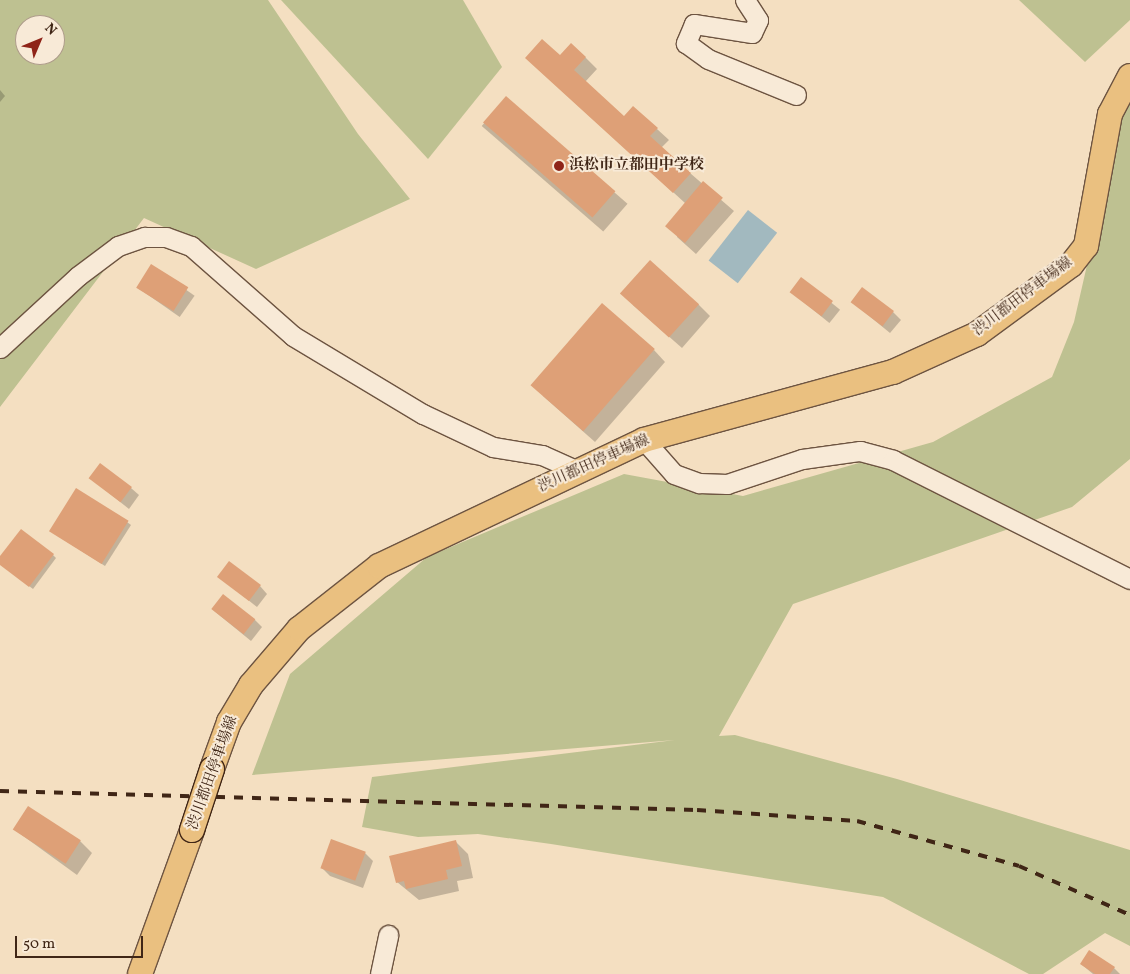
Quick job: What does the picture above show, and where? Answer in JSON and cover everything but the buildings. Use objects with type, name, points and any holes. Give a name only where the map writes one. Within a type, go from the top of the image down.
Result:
[{"type":"main road","name":"渋川都田停車場線","points":[[140,974],[229,722],[251,685],[299,629],[378,566],[575,470],[644,440],[894,372],[977,334],[1071,265],[1086,246],[1110,114],[1130,76]]},
{"type":"street","points":[[745,0],[758,20],[752,33],[694,24],[686,43],[708,58],[796,95]]},
{"type":"street","points":[[0,348],[78,276],[118,246],[144,237],[166,236],[191,246],[293,336],[424,414],[485,444],[542,455],[575,470]]},
{"type":"street","points":[[644,440],[674,474],[699,483],[727,484],[802,459],[860,451],[893,460],[1130,579]]},
{"type":"street","points":[[380,974],[388,934]]},
{"type":"green space","points":[[0,0],[268,0],[358,134],[410,199],[256,269],[144,218],[0,407]]},
{"type":"green space","points":[[281,0],[463,0],[502,67],[428,159]]},
{"type":"green space","points":[[1019,0],[1130,0],[1130,20],[1085,62]]},
{"type":"green space","points":[[1130,77],[1130,459],[1072,507],[793,604],[719,736],[735,735],[897,779],[1130,850],[1130,946],[1105,933],[1043,974],[1029,974],[883,897],[478,834],[418,837],[362,827],[372,777],[675,740],[252,775],[290,674],[427,557],[624,474],[743,496],[933,442],[1052,377],[1074,322]]},
{"type":"water","points":[[748,210],[777,233],[738,283],[709,260]]},
{"type":"railway","points":[[0,791],[697,810],[857,821],[1019,866],[1130,915]]},
{"type":"place","name":"浜松市立都田中学校","points":[[559,166]]}]
